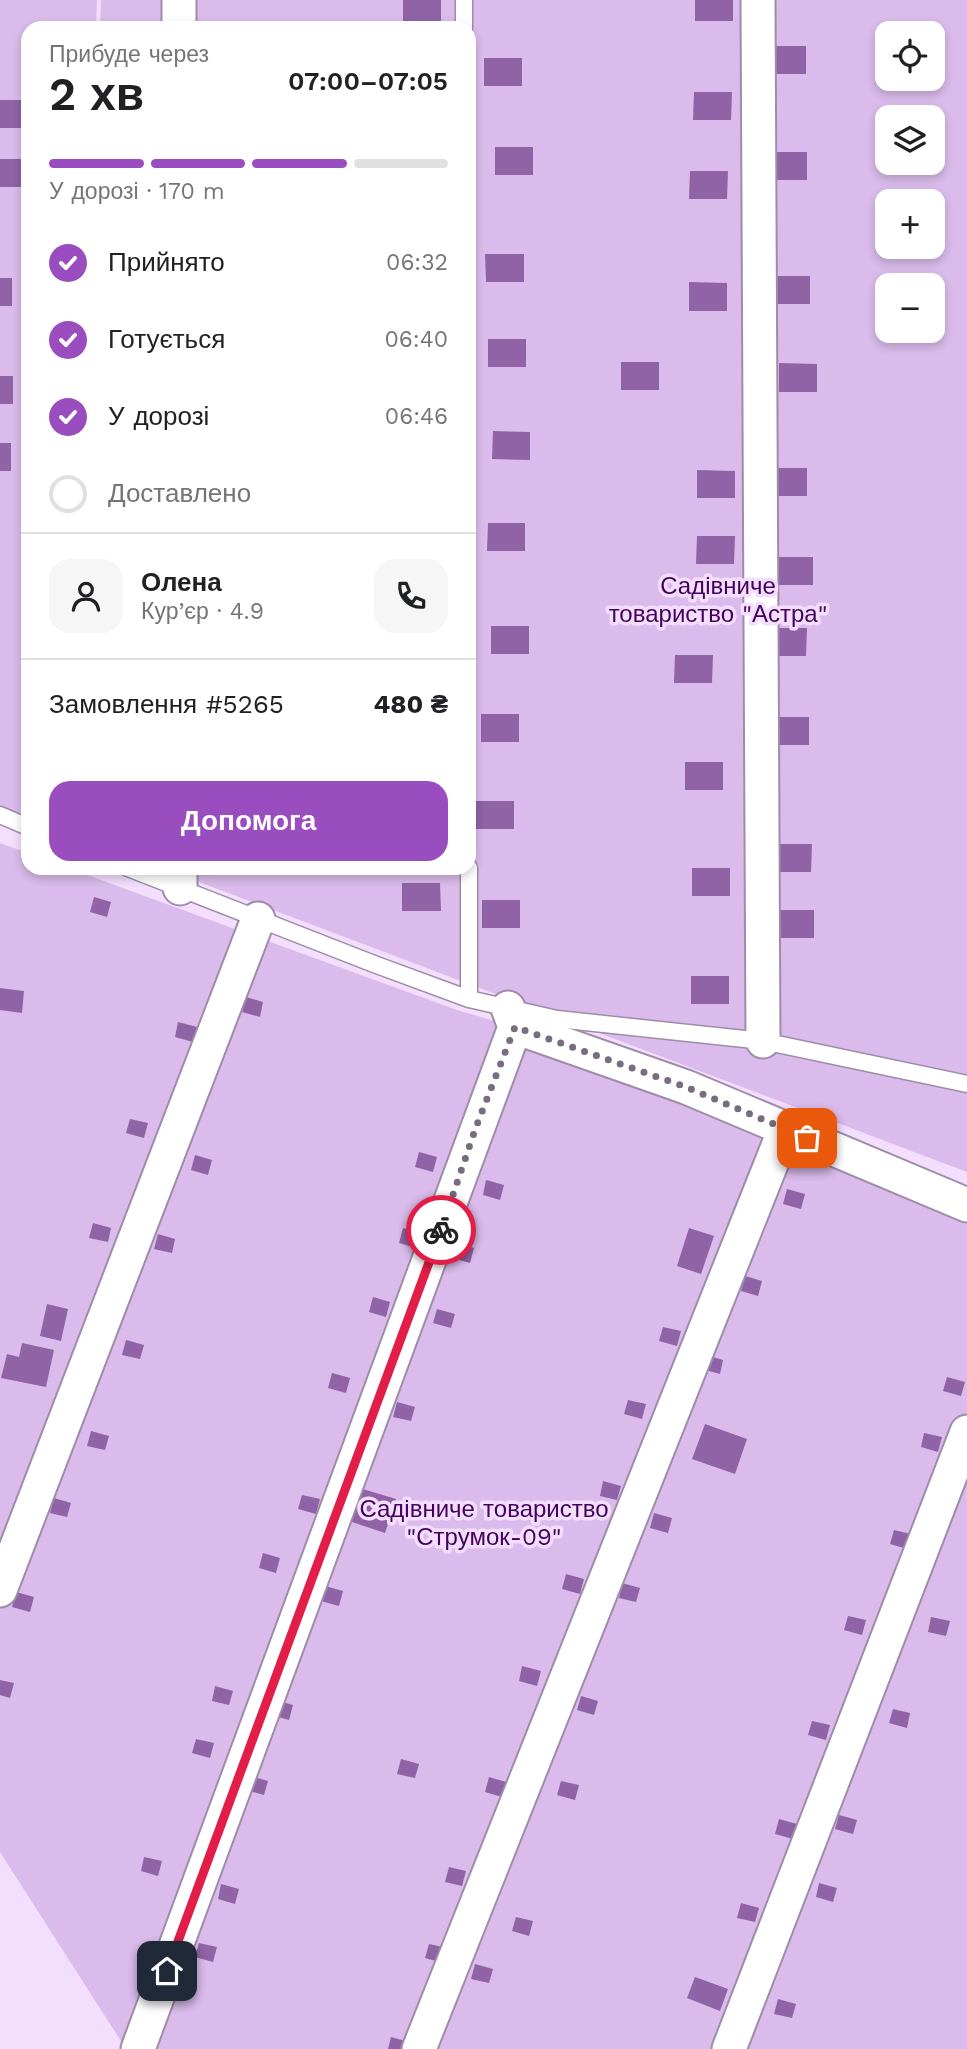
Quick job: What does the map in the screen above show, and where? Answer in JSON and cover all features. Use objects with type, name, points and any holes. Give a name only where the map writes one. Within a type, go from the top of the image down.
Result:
[{"type":"street","points":[[179,0],[179,21]]},
{"type":"street","points":[[758,0],[763,1041]]},
{"type":"street","points":[[0,1590],[258,919]]},
{"type":"street","points":[[138,2049],[511,1017],[967,1205]]},
{"type":"street","points":[[419,2049],[785,1129]]},
{"type":"street","points":[[729,2049],[967,1432]]},
{"type":"lane","points":[[464,0],[464,21]]},
{"type":"lane","points":[[0,815],[21,824]]},
{"type":"lane","points":[[468,875],[469,999]]},
{"type":"lane","points":[[180,878],[258,919],[511,1017],[557,1019],[763,1041],[967,1084]]},
{"type":"green space","points":[[0,0],[97,0],[96,21],[21,21],[21,814],[0,807]]},
{"type":"green space","name":"Садівниче товариство \"Астра\"","points":[[101,0],[967,0],[967,1172],[181,875],[476,875],[476,21],[100,21]]},
{"type":"green space","name":"Садівниче товариство \"Струмок-09\"","points":[[0,843],[21,850],[21,875],[87,875],[457,1010],[686,1077],[967,1194],[967,2049],[126,2049],[0,1852]]},
{"type":"building","points":[[403,0],[441,0],[441,21],[403,21]]},
{"type":"building","points":[[695,0],[733,0],[733,21],[695,21]]},
{"type":"building","points":[[767,46],[806,46],[806,74],[768,74]]},
{"type":"building","points":[[484,58],[522,58],[522,86],[484,86]]},
{"type":"building","points":[[694,92],[732,92],[731,120],[693,120]]},
{"type":"building","points":[[0,100],[21,100],[21,128],[0,128]]},
{"type":"building","points":[[495,147],[533,147],[533,175],[495,175]]},
{"type":"building","points":[[769,152],[807,152],[807,180],[769,180]]},
{"type":"building","points":[[0,159],[21,159],[21,187],[0,187]]},
{"type":"building","points":[[690,171],[728,171],[727,199],[689,199]]},
{"type":"building","points":[[485,254],[524,254],[524,282],[486,282]]},
{"type":"building","points":[[772,276],[810,276],[810,304],[772,304]]},
{"type":"building","points":[[0,278],[12,278],[12,306],[0,306]]},
{"type":"building","points":[[689,282],[727,283],[727,311],[689,311]]},
{"type":"building","points":[[488,339],[526,339],[526,367],[488,367]]},
{"type":"building","points":[[621,362],[659,362],[659,390],[621,390]]},
{"type":"building","points":[[779,363],[817,364],[817,392],[779,392]]},
{"type":"building","points":[[0,376],[13,376],[13,404],[0,404]]},
{"type":"building","points":[[493,431],[530,432],[530,460],[492,459]]},
{"type":"building","points":[[0,443],[11,443],[11,471],[0,471]]},
{"type":"building","points":[[769,468],[807,468],[807,496],[769,496]]},
{"type":"building","points":[[697,470],[735,471],[735,498],[697,498]]},
{"type":"building","points":[[488,523],[525,523],[525,551],[487,551]]},
{"type":"building","points":[[697,536],[735,536],[734,564],[696,564]]},
{"type":"building","points":[[774,557],[813,557],[813,585],[775,585]]},
{"type":"building","points":[[491,626],[529,626],[529,654],[491,654]]},
{"type":"building","points":[[769,628],[807,628],[806,656],[768,656]]},
{"type":"building","points":[[675,655],[713,655],[712,683],[674,683]]},
{"type":"building","points":[[481,714],[519,714],[519,742],[481,742]]},
{"type":"building","points":[[771,717],[809,717],[809,745],[771,745]]},
{"type":"building","points":[[685,762],[723,762],[723,790],[685,790]]},
{"type":"building","points":[[476,801],[514,801],[514,829],[476,829]]},
{"type":"building","points":[[774,844],[812,844],[811,872],[773,872]]},
{"type":"building","points":[[692,868],[730,868],[730,896],[692,896]]},
{"type":"building","points":[[402,883],[440,883],[441,911],[402,911]]},
{"type":"building","points":[[94,897],[111,902],[107,917],[90,912]]},
{"type":"building","points":[[482,900],[520,900],[520,928],[482,928]]},
{"type":"building","points":[[776,910],[814,910],[814,938],[776,938]]},
{"type":"building","points":[[691,976],[729,976],[729,1004],[691,1004]]},
{"type":"building","points":[[0,988],[24,991],[22,1013],[0,1010]]},
{"type":"building","points":[[246,997],[263,1002],[260,1017],[242,1012]]},
{"type":"building","points":[[178,1022],[197,1027],[193,1042],[175,1037]]},
{"type":"building","points":[[130,1119],[148,1123],[144,1138],[126,1133]]},
{"type":"building","points":[[419,1152],[437,1157],[433,1172],[415,1167]]},
{"type":"building","points":[[195,1155],[212,1160],[208,1175],[191,1170]]},
{"type":"building","points":[[486,1180],[504,1185],[500,1200],[483,1195]]},
{"type":"building","points":[[787,1189],[805,1194],[801,1209],[783,1204]]},
{"type":"building","points":[[93,1223],[111,1228],[108,1242],[89,1238]]},
{"type":"building","points":[[403,1228],[420,1233],[416,1248],[399,1243]]},
{"type":"building","points":[[689,1228],[714,1236],[701,1274],[677,1266]]},
{"type":"building","points":[[158,1234],[175,1239],[172,1253],[154,1249]]},
{"type":"building","points":[[456,1243],[474,1248],[470,1263],[452,1258]]},
{"type":"building","points":[[745,1276],[762,1281],[758,1296],[741,1291]]},
{"type":"building","points":[[373,1297],[390,1302],[386,1317],[369,1312]]},
{"type":"building","points":[[47,1304],[68,1309],[61,1341],[40,1336]]},
{"type":"building","points":[[437,1309],[455,1314],[451,1328],[433,1323]]},
{"type":"building","points":[[663,1327],[681,1331],[677,1346],[659,1341]]},
{"type":"building","points":[[126,1340],[144,1345],[140,1359],[122,1355]]},
{"type":"building","points":[[22,1343],[54,1350],[46,1387],[1,1378],[7,1354],[19,1357]]},
{"type":"building","points":[[706,1355],[723,1360],[720,1374],[702,1369]]},
{"type":"building","points":[[332,1373],[350,1378],[346,1393],[328,1388]]},
{"type":"building","points":[[947,1377],[965,1382],[961,1396],[943,1391]]},
{"type":"building","points":[[628,1400],[646,1404],[642,1419],[624,1414]]},
{"type":"building","points":[[397,1402],[415,1407],[411,1421],[393,1417]]},
{"type":"building","points":[[705,1424],[747,1439],[735,1474],[692,1459]]},
{"type":"building","points":[[91,1431],[109,1436],[105,1450],[87,1446]]},
{"type":"building","points":[[924,1433],[942,1437],[938,1452],[921,1447]]},
{"type":"building","points":[[603,1481],[621,1486],[617,1500],[600,1496]]},
{"type":"building","points":[[356,1487],[396,1499],[385,1533],[346,1520]]},
{"type":"building","points":[[302,1495],[320,1499],[316,1514],[298,1509]]},
{"type":"building","points":[[54,1498],[71,1503],[67,1517],[50,1513]]},
{"type":"building","points":[[654,1513],[672,1518],[668,1533],[650,1528]]},
{"type":"building","points":[[894,1530],[911,1534],[907,1549],[890,1544]]},
{"type":"building","points":[[263,1553],[280,1558],[276,1573],[259,1568]]},
{"type":"building","points":[[566,1574],[584,1579],[580,1594],[562,1589]]},
{"type":"building","points":[[622,1583],[640,1588],[636,1602],[619,1598]]},
{"type":"building","points":[[325,1586],[343,1591],[339,1606],[321,1601]]},
{"type":"building","points":[[16,1592],[34,1597],[30,1612],[12,1607]]},
{"type":"building","points":[[848,1616],[866,1620],[862,1635],[844,1630]]},
{"type":"building","points":[[931,1617],[950,1621],[946,1636],[928,1632]]},
{"type":"building","points":[[522,1666],[541,1671],[537,1686],[519,1681]]},
{"type":"building","points":[[0,1680],[14,1683],[10,1698],[0,1695]]},
{"type":"building","points":[[215,1686],[233,1691],[229,1705],[212,1701]]},
{"type":"building","points":[[581,1696],[598,1701],[594,1715],[577,1710]]},
{"type":"building","points":[[275,1700],[293,1705],[289,1720],[271,1715]]},
{"type":"building","points":[[893,1709],[910,1713],[907,1728],[889,1723]]},
{"type":"building","points":[[812,1721],[830,1725],[826,1740],[808,1735]]},
{"type":"building","points":[[196,1739],[214,1743],[210,1758],[192,1753]]},
{"type":"building","points":[[401,1759],[419,1764],[415,1778],[397,1774]]},
{"type":"building","points":[[250,1776],[268,1781],[264,1795],[246,1790]]},
{"type":"building","points":[[489,1777],[506,1782],[502,1797],[485,1792]]},
{"type":"building","points":[[561,1781],[579,1785],[575,1800],[557,1795]]},
{"type":"building","points":[[839,1815],[857,1820],[853,1834],[835,1829]]},
{"type":"building","points":[[779,1819],[797,1824],[793,1839],[775,1834]]},
{"type":"building","points":[[144,1857],[162,1861],[158,1876],[141,1871]]},
{"type":"building","points":[[449,1867],[466,1871],[462,1886],[445,1882]]},
{"type":"building","points":[[819,1883],[837,1888],[833,1902],[816,1897]]},
{"type":"building","points":[[221,1884],[239,1889],[235,1904],[218,1899]]},
{"type":"building","points":[[741,1903],[759,1908],[755,1922],[737,1918]]},
{"type":"building","points":[[516,1917],[533,1921],[529,1936],[512,1931]]},
{"type":"building","points":[[199,1943],[217,1947],[213,1962],[195,1957]]},
{"type":"building","points":[[429,1944],[447,1948],[443,1963],[425,1958]]},
{"type":"building","points":[[475,1964],[493,1969],[489,1983],[471,1979]]},
{"type":"building","points":[[695,1977],[728,1989],[720,2011],[687,1998]]},
{"type":"building","points":[[778,1999],[796,2004],[792,2018],[774,2014]]},
{"type":"building","points":[[391,2037],[409,2042],[407,2049],[388,2049]]},
{"type":"way so far","points":[[441,1230],[476,1127],[515,1027],[686,1087],[807,1138]]},
{"type":"route","points":[[167,1971],[441,1230]]}]
